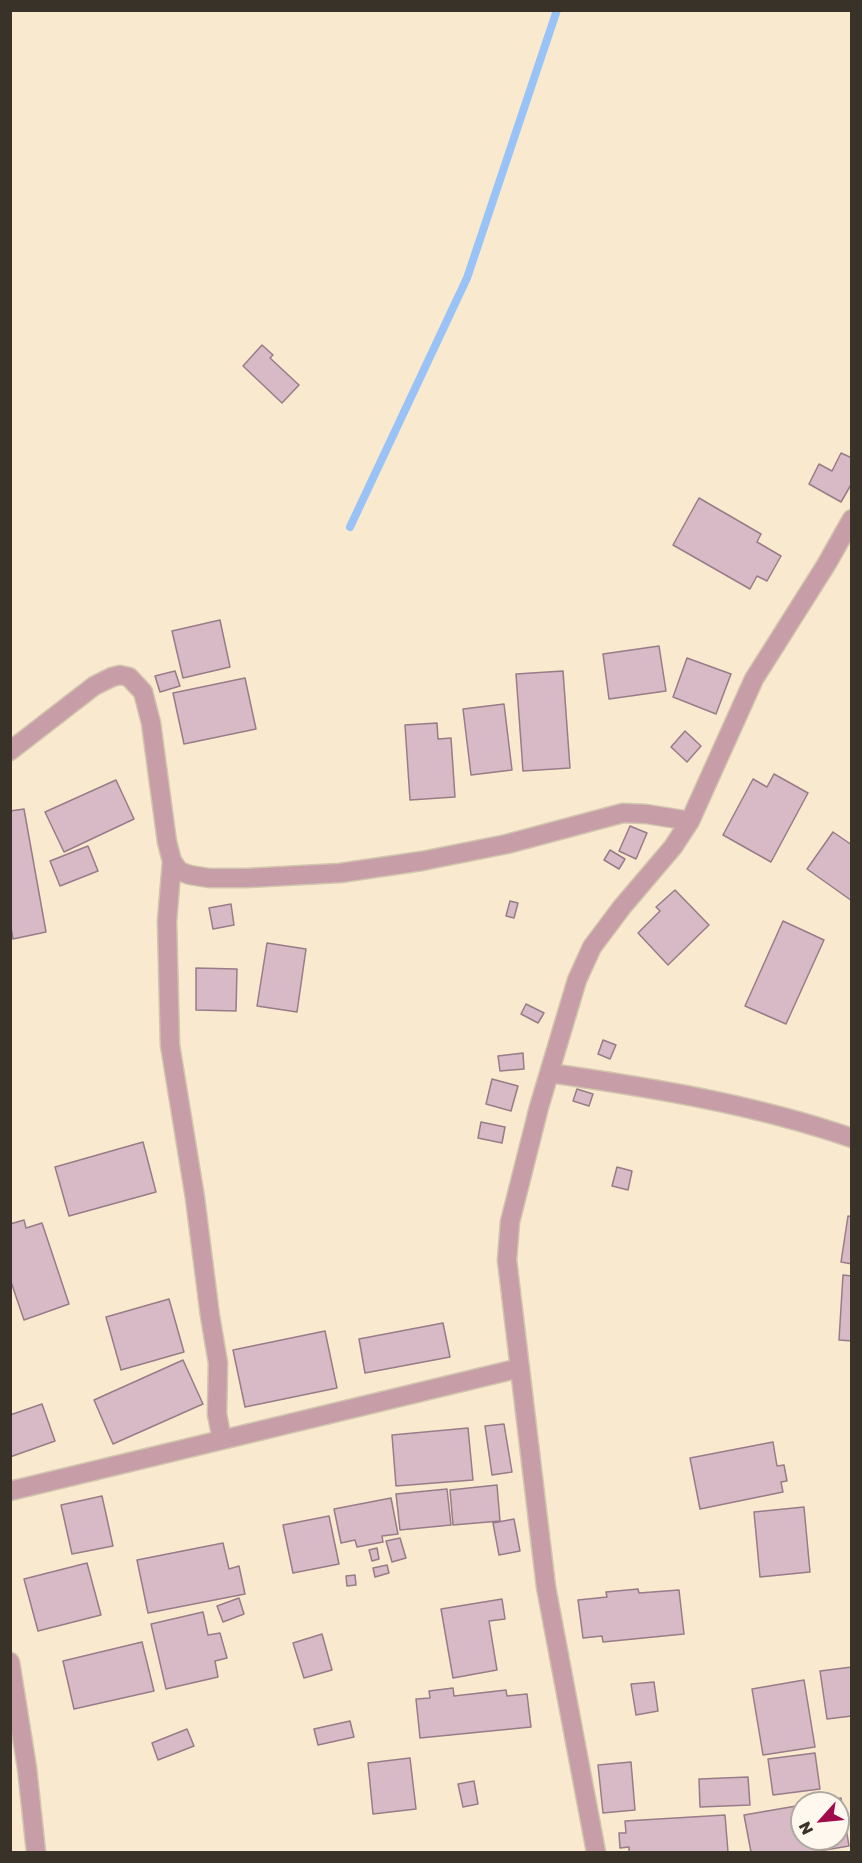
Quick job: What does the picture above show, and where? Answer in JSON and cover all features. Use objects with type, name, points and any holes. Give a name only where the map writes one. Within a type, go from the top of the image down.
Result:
[{"type":"street","points":[[596,1852],[546,1587],[507,1260],[510,1222],[577,980],[592,947],[622,907],[673,847],[690,821],[754,679],[826,565],[852,519]]},
{"type":"street","points":[[10,751],[94,686],[120,675],[129,678],[143,692],[151,723],[166,842],[172,861],[179,870],[190,875],[209,878],[340,873],[422,861],[507,844],[623,813],[690,821]]},
{"type":"street","points":[[172,861],[167,921],[170,1045],[195,1198],[218,1363],[217,1414],[222,1440]]},
{"type":"street","points":[[550,1073],[654,1088],[731,1103],[812,1124],[852,1138]]},
{"type":"street","points":[[10,1491],[520,1368]]},
{"type":"street","points":[[10,1662],[27,1768],[36,1852]]},
{"type":"building","points":[[262,345],[273,355],[270,358],[299,385],[282,403],[243,366]]},
{"type":"building","points":[[841,453],[852,458],[852,483],[841,502],[809,484],[819,464],[832,471]]},
{"type":"building","points":[[699,498],[761,534],[757,542],[781,556],[767,581],[757,576],[750,589],[673,545]]},
{"type":"building","points":[[220,620],[230,667],[183,678],[172,631]]},
{"type":"building","points":[[659,646],[666,691],[609,699],[603,654]]},
{"type":"building","points":[[687,658],[731,674],[716,714],[673,697]]},
{"type":"building","points":[[175,671],[180,686],[160,692],[155,676]]},
{"type":"building","points":[[563,671],[570,768],[523,771],[516,674]]},
{"type":"building","points":[[245,678],[256,729],[184,744],[173,693]]},
{"type":"building","points":[[504,704],[512,770],[471,775],[463,709]]},
{"type":"building","points":[[437,723],[438,739],[451,738],[455,797],[410,800],[405,725]]},
{"type":"building","points":[[685,731],[701,746],[687,762],[671,747]]},
{"type":"building","points":[[774,774],[808,793],[771,862],[723,835],[753,779],[767,787]]},
{"type":"building","points":[[116,780],[134,819],[64,852],[45,812]]},
{"type":"building","points":[[24,809],[46,932],[13,939],[10,922],[10,811]]},
{"type":"building","points":[[630,826],[647,833],[636,859],[619,851]]},
{"type":"building","points":[[833,832],[852,845],[852,901],[807,869]]},
{"type":"building","points":[[88,846],[98,871],[60,886],[50,861]]},
{"type":"building","points":[[610,850],[625,859],[619,869],[604,860]]},
{"type":"building","points":[[675,890],[709,925],[668,965],[638,933],[660,911],[656,907]]},
{"type":"building","points":[[510,901],[518,903],[514,918],[506,916]]},
{"type":"building","points":[[231,904],[234,925],[213,929],[209,908]]},
{"type":"building","points":[[783,921],[824,940],[786,1024],[745,1006]]},
{"type":"building","points":[[267,943],[306,949],[297,1012],[257,1006]]},
{"type":"building","points":[[196,968],[237,969],[236,1011],[196,1010]]},
{"type":"building","points":[[526,1004],[544,1013],[538,1023],[521,1014]]},
{"type":"building","points":[[603,1040],[616,1045],[610,1059],[598,1054]]},
{"type":"building","points":[[523,1053],[524,1069],[500,1071],[498,1056]]},
{"type":"building","points":[[492,1079],[518,1086],[511,1111],[486,1104]]},
{"type":"building","points":[[577,1089],[593,1094],[589,1106],[573,1101]]},
{"type":"building","points":[[481,1122],[505,1127],[502,1143],[478,1138]]},
{"type":"building","points":[[143,1142],[156,1192],[69,1216],[55,1167]]},
{"type":"building","points":[[617,1167],[632,1171],[628,1190],[612,1186]]},
{"type":"building","points":[[848,1216],[852,1217],[852,1264],[841,1262]]},
{"type":"building","points":[[24,1220],[26,1228],[42,1223],[69,1304],[24,1320],[10,1279],[10,1224]]},
{"type":"building","points":[[843,1275],[852,1276],[852,1341],[839,1340]]},
{"type":"building","points":[[169,1299],[184,1352],[121,1370],[106,1317]]},
{"type":"building","points":[[443,1323],[450,1357],[365,1373],[359,1339]]},
{"type":"building","points":[[325,1331],[337,1388],[245,1407],[233,1350]]},
{"type":"building","points":[[183,1360],[203,1404],[113,1444],[94,1400]]},
{"type":"building","points":[[42,1404],[55,1441],[10,1457],[10,1415]]},
{"type":"building","points":[[504,1424],[512,1472],[492,1475],[485,1426]]},
{"type":"building","points":[[468,1428],[473,1480],[396,1486],[392,1435]]},
{"type":"building","points":[[773,1442],[777,1466],[784,1465],[787,1481],[781,1482],[783,1492],[700,1509],[690,1458]]},
{"type":"building","points":[[497,1485],[500,1521],[453,1525],[450,1490]]},
{"type":"building","points":[[447,1489],[451,1525],[400,1530],[396,1494]]},
{"type":"building","points":[[102,1496],[113,1546],[72,1554],[61,1505]]},
{"type":"building","points":[[391,1498],[398,1534],[382,1536],[383,1542],[357,1547],[355,1540],[341,1543],[334,1509]]},
{"type":"building","points":[[804,1507],[810,1572],[760,1577],[754,1512]]},
{"type":"building","points":[[329,1516],[339,1564],[293,1573],[283,1525]]},
{"type":"building","points":[[514,1519],[520,1551],[499,1555],[493,1523]]},
{"type":"building","points":[[400,1538],[406,1558],[392,1562],[386,1541]]},
{"type":"building","points":[[223,1543],[229,1569],[239,1566],[245,1594],[148,1613],[137,1560]]},
{"type":"building","points":[[377,1548],[379,1559],[372,1561],[369,1550]]},
{"type":"building","points":[[87,1563],[101,1615],[38,1631],[24,1579]]},
{"type":"building","points":[[387,1565],[389,1573],[375,1577],[373,1568]]},
{"type":"building","points":[[355,1575],[356,1585],[347,1586],[346,1576]]},
{"type":"building","points":[[638,1589],[639,1593],[679,1590],[684,1634],[603,1642],[602,1636],[583,1638],[578,1600],[607,1597],[606,1592]]},
{"type":"building","points":[[239,1598],[244,1614],[223,1622],[217,1606]]},
{"type":"building","points":[[502,1599],[505,1619],[489,1621],[497,1670],[453,1678],[441,1609]]},
{"type":"building","points":[[203,1612],[208,1635],[220,1633],[227,1658],[215,1661],[218,1677],[166,1689],[151,1624]]},
{"type":"building","points":[[322,1634],[332,1670],[304,1678],[293,1643]]},
{"type":"building","points":[[142,1642],[154,1691],[74,1709],[63,1661]]},
{"type":"building","points":[[852,1667],[852,1716],[827,1719],[820,1671]]},
{"type":"building","points":[[804,1680],[815,1747],[763,1755],[752,1689]]},
{"type":"building","points":[[654,1682],[658,1711],[636,1715],[631,1684]]},
{"type":"building","points":[[453,1688],[454,1696],[506,1690],[507,1696],[527,1694],[531,1727],[420,1738],[416,1699],[430,1698],[429,1691]]},
{"type":"building","points":[[350,1721],[354,1737],[318,1745],[314,1729]]},
{"type":"building","points":[[187,1729],[194,1746],[158,1760],[152,1743]]},
{"type":"building","points":[[815,1753],[820,1789],[790,1791],[773,1795],[768,1759]]},
{"type":"building","points":[[410,1758],[416,1809],[373,1814],[368,1763]]},
{"type":"building","points":[[631,1762],[635,1810],[603,1813],[598,1765]]},
{"type":"building","points":[[748,1777],[750,1805],[700,1807],[699,1779]]},
{"type":"building","points":[[474,1781],[478,1804],[463,1807],[458,1784]]},
{"type":"building","points":[[790,1807],[790,1851],[819,1851],[751,1852],[744,1815]]},
{"type":"building","points":[[725,1815],[728,1852],[629,1852],[629,1847],[620,1848],[619,1833],[626,1833],[625,1821]]},
{"type":"waterway","points":[[350,527],[467,278],[557,10]]}]
